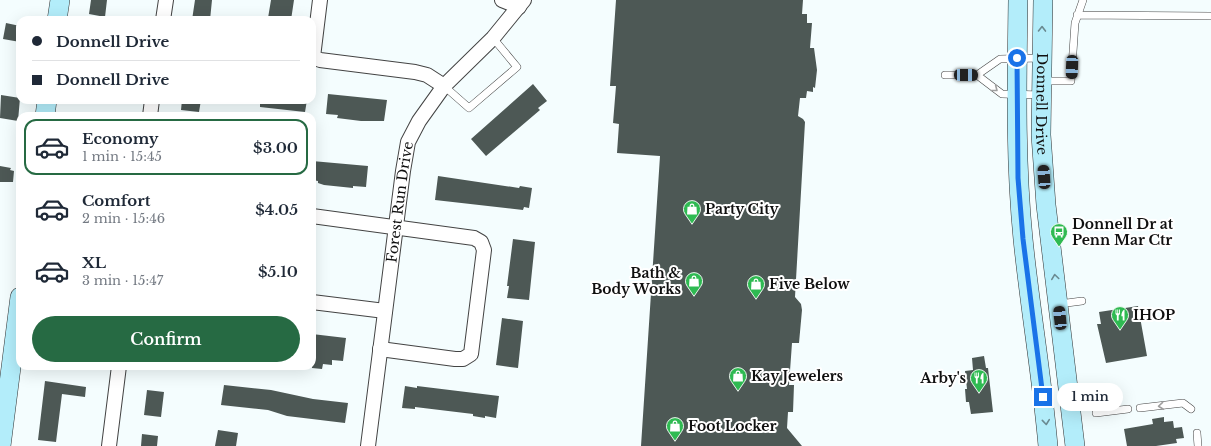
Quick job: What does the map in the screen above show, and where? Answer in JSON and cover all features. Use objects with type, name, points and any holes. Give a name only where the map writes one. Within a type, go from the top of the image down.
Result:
[{"type":"street","points":[[58,16],[60,0]]},
{"type":"street","points":[[164,16],[166,0]]},
{"type":"street","points":[[316,33],[320,0]]},
{"type":"street","points":[[502,0],[522,3]]},
{"type":"street","name":"Donnell Drive","points":[[1018,0],[1018,178],[1023,239],[1048,446]]},
{"type":"street","name":"Donnell Drive","points":[[1043,0],[1041,136],[1046,205],[1076,446]]},
{"type":"street","name":"Forest Run Drive","points":[[368,446],[408,142],[419,121],[444,86],[493,38],[522,3]]},
{"type":"street","points":[[316,58],[415,72],[427,75],[444,86]]},
{"type":"street","points":[[316,217],[474,238],[481,242],[484,250],[471,354],[463,359],[455,359],[380,349]]},
{"type":"street","points":[[316,302],[385,311]]},
{"type":"street","points":[[1,446],[16,328]]},
{"type":"street","points":[[109,446],[118,370]]},
{"type":"lane","points":[[977,75],[1002,94],[1017,94],[1071,81],[1073,39],[1077,15],[1083,0]]},
{"type":"lane","points":[[1077,15],[1211,16]]},
{"type":"lane","points":[[444,86],[469,108],[517,67],[493,38]]},
{"type":"lane","points":[[945,75],[977,75],[1000,59],[1042,58]]},
{"type":"lane","points":[[1058,304],[1082,301]]},
{"type":"lane","points":[[1140,408],[1183,404],[1191,409]]},
{"type":"lane","points":[[1096,413],[1128,409]]},
{"type":"lane","points":[[1197,433],[1198,446]]},
{"type":"building","points":[[91,0],[107,0],[105,16],[89,14]]},
{"type":"building","points":[[195,0],[212,0],[210,16],[193,16]]},
{"type":"building","points":[[271,0],[294,0],[292,16],[268,16]]},
{"type":"building","points":[[616,0],[803,0],[802,14],[807,14],[807,23],[812,23],[810,48],[814,48],[817,70],[815,88],[813,87],[813,92],[807,91],[806,98],[800,98],[798,116],[805,122],[795,297],[801,304],[802,310],[799,343],[792,343],[789,385],[794,385],[793,412],[788,412],[787,428],[802,446],[641,446],[660,156],[617,153],[619,124],[613,123],[616,86],[610,86]]},
{"type":"building","points":[[6,23],[16,25],[16,41],[3,39]]},
{"type":"building","points":[[533,84],[547,101],[538,108],[540,110],[486,156],[471,139]]},
{"type":"building","points":[[328,94],[387,100],[384,121],[361,121],[337,118],[338,115],[326,114]]},
{"type":"building","points":[[1,95],[16,97],[16,104],[19,104],[19,112],[16,112],[16,121],[0,118]]},
{"type":"building","points":[[182,104],[200,104],[199,112],[181,110]]},
{"type":"building","points":[[260,104],[306,104],[305,112],[260,107]]},
{"type":"building","points":[[316,161],[368,166],[366,187],[353,186],[353,188],[324,185],[318,183],[318,181],[316,181]]},
{"type":"building","points":[[0,166],[11,168],[10,170],[14,171],[13,182],[0,182]]},
{"type":"building","points":[[438,176],[519,188],[520,186],[532,188],[529,208],[524,207],[523,210],[435,200]]},
{"type":"building","points":[[513,239],[535,242],[529,300],[507,298],[509,286],[507,286]]},
{"type":"building","name":"IHOP","points":[[1138,306],[1147,356],[1106,363],[1097,324],[1101,324],[1099,312]]},
{"type":"building","points":[[502,318],[523,321],[518,368],[496,365]]},
{"type":"building","points":[[316,334],[346,338],[343,361],[332,360],[332,365],[323,364],[322,369],[316,368]]},
{"type":"building","points":[[984,356],[986,368],[988,368],[993,412],[971,414],[969,402],[966,402],[965,389],[967,389],[965,371],[973,370],[972,358]]},
{"type":"building","points":[[45,381],[86,387],[85,397],[62,394],[56,442],[38,440]]},
{"type":"building","points":[[224,385],[271,390],[313,399],[348,403],[345,423],[287,416],[268,410],[221,405]]},
{"type":"building","points":[[405,386],[417,388],[417,386],[499,396],[496,418],[485,416],[485,418],[473,416],[473,414],[415,407],[415,409],[402,408]]},
{"type":"building","points":[[147,390],[164,392],[161,417],[144,415]]},
{"type":"building","points":[[1164,417],[1164,422],[1173,421],[1174,428],[1182,427],[1184,438],[1176,439],[1177,443],[1156,446],[1127,446],[1124,429],[1153,424],[1152,419]]},
{"type":"building","points":[[218,430],[238,433],[236,446],[215,446]]},
{"type":"building","points":[[142,434],[158,436],[157,446],[141,446]]},
{"type":"place","name":"Party City","points":[[692,224]]},
{"type":"place","name":"Donnell Dr at Penn Mar Ctr","points":[[1059,247]]},
{"type":"place","name":"Bath & Body Works","points":[[694,296]]},
{"type":"place","name":"Five Below","points":[[756,299]]},
{"type":"place","name":"IHOP","points":[[1120,330]]},
{"type":"place","name":"Kay Jewelers","points":[[738,391]]},
{"type":"place","name":"Arby's","points":[[979,393]]},
{"type":"place","name":"Foot Locker","points":[[675,441]]},
{"type":"route","points":[[1017,58],[1018,178],[1023,239],[1043,397]]}]
